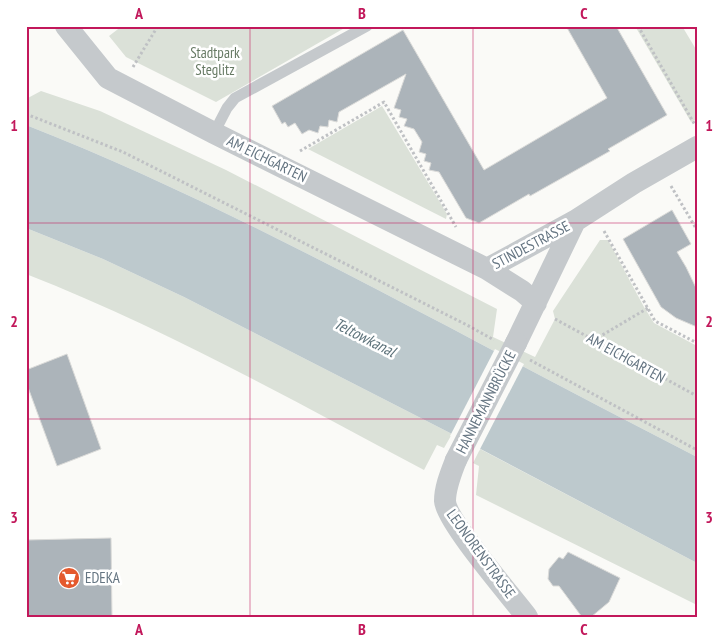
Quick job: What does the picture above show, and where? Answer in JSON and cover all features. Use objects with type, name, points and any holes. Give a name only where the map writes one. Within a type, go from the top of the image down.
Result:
[{"type":"street","name":"AM EICHGARTEN","points":[[66,26],[108,78],[214,133],[487,268]]},
{"type":"street","name":"STINDESTRASSE","points":[[536,302],[522,290],[487,268],[575,221],[697,147]]},
{"type":"street","name":"STINDESTRASSE","points":[[515,348],[575,221]]},
{"type":"street","name":"HANNEMANNBRÜCKE","points":[[456,460],[515,348]]},
{"type":"street","name":"LEONORENSTRASSE","points":[[456,460],[446,490],[445,503],[449,512],[473,548],[527,617]]},
{"type":"lane","points":[[214,133],[227,108],[235,98],[366,26]]},
{"type":"path","points":[[132,70],[158,26]]},
{"type":"path","points":[[638,26],[695,125]]},
{"type":"path","points":[[295,154],[384,102],[458,231]]},
{"type":"path","points":[[26,114],[123,152],[515,348],[697,450]]},
{"type":"path","points":[[660,169],[697,230]]},
{"type":"path","points":[[604,231],[655,321],[697,343]]},
{"type":"path","points":[[594,340],[648,308]]},
{"type":"path","name":"AM EICHGARTEN","points":[[556,319],[697,396]]},
{"type":"green space","name":"Stadtpark Steglitz","points":[[122,26],[348,26],[216,102],[126,57],[109,36]]},
{"type":"green space","points":[[635,26],[682,26],[697,51],[697,119],[691,122]]},
{"type":"green space","points":[[41,91],[100,111],[226,170],[497,309],[493,337],[535,357],[555,319],[553,311],[600,240],[608,240],[654,323],[697,346],[697,457],[293,246],[134,170],[26,125],[26,99]]},
{"type":"green space","points":[[382,106],[447,214],[446,219],[308,149]]},
{"type":"green space","points":[[26,228],[103,259],[184,297],[452,434],[444,448],[437,445],[424,470],[228,366],[128,318],[26,274]]},
{"type":"green space","points":[[480,449],[697,563],[697,605],[476,495],[479,466],[473,463]]},
{"type":"water","name":"Teltowkanal","points":[[26,125],[134,170],[293,246],[697,457],[697,563],[452,434],[184,297],[103,259],[26,228]]},
{"type":"pier","points":[[495,349],[524,364],[479,451],[450,436]]},
{"type":"building","points":[[566,26],[616,26],[667,115],[608,149],[610,151],[479,223],[466,218],[439,172],[429,170],[431,163],[424,161],[426,154],[419,152],[422,142],[414,129],[404,126],[407,119],[399,117],[401,110],[394,108],[406,74],[339,112],[337,122],[329,120],[328,127],[320,126],[318,133],[309,130],[302,134],[295,123],[288,127],[285,122],[282,124],[272,106],[403,30],[484,170],[607,98]]},
{"type":"building","points":[[672,210],[691,244],[677,252],[697,290],[697,327],[676,318],[661,307],[623,239]]},
{"type":"building","points":[[67,354],[101,449],[57,466],[26,382],[26,370]]},
{"type":"building","name":"EDEKA","points":[[111,538],[112,617],[26,617],[26,540]]},
{"type":"building","points":[[568,552],[620,578],[609,602],[591,617],[582,617],[559,586],[553,586],[548,579],[549,569],[559,557],[563,559]]},
{"type":"place","name":"EDEKA","points":[[69,578]]}]
